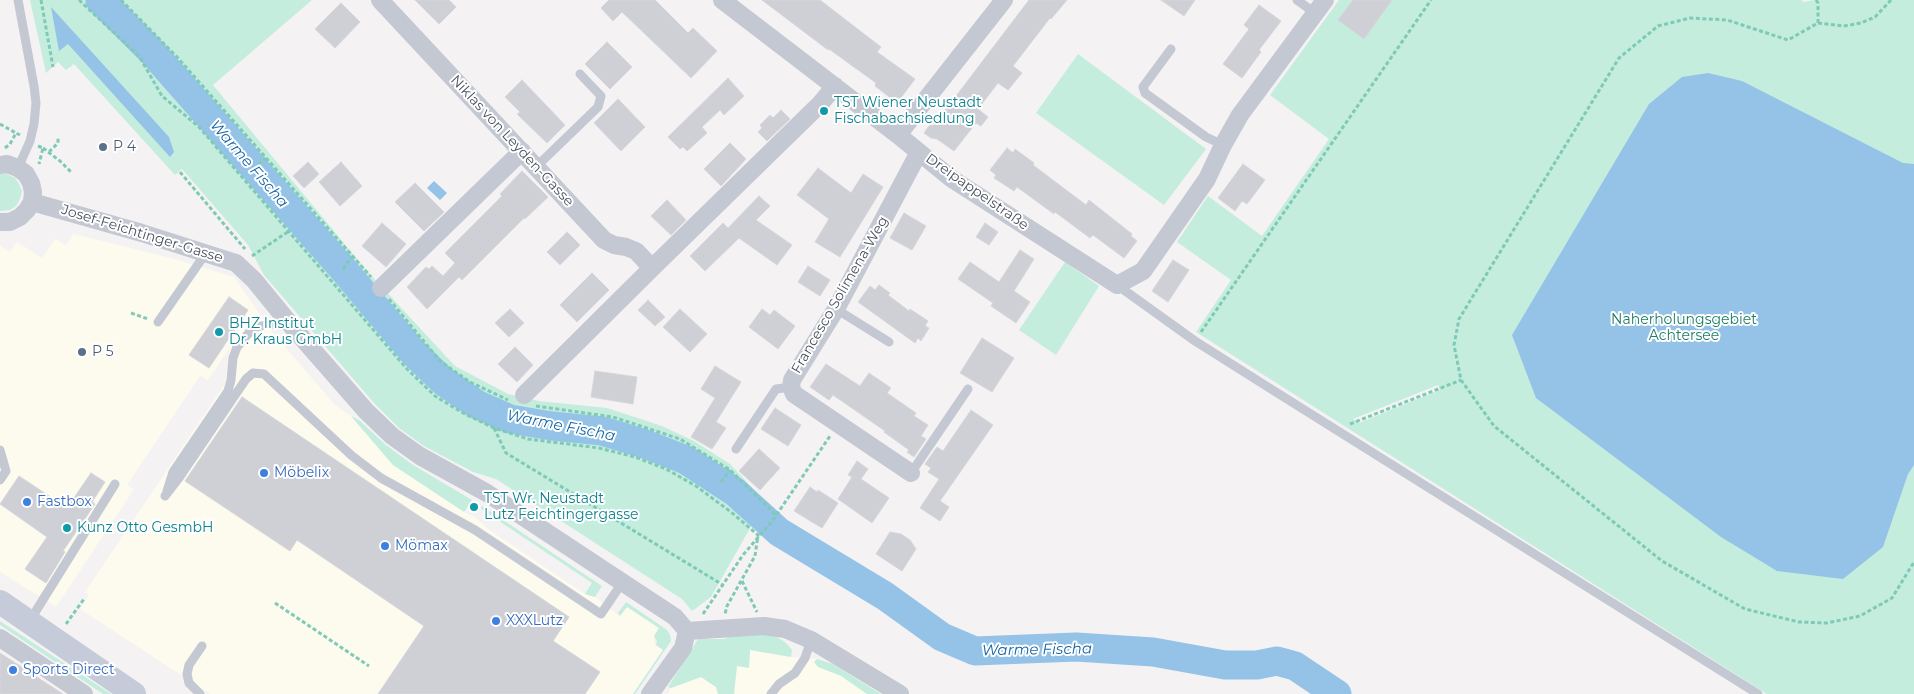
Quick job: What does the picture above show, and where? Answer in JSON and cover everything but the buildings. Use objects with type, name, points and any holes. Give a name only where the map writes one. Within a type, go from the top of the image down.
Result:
[{"type":"main road","points":[[0,602],[134,694]]},
{"type":"street","name":"Niklas von Leyden-Gasse","points":[[380,0],[604,240],[636,251],[652,268]]},
{"type":"street","name":"Dreipappelstraße","points":[[722,0],[898,134],[952,178],[1117,285]]},
{"type":"street","points":[[898,134],[1004,0]]},
{"type":"street","points":[[1117,285],[1143,271],[1207,179],[1240,115],[1320,7]]},
{"type":"street","points":[[529,401],[652,268],[820,104],[835,86]]},
{"type":"street","points":[[381,288],[522,151]]},
{"type":"street","name":"Francesco Solimena-Weg","points":[[911,473],[794,394],[791,387],[792,380],[836,309],[919,152]]},
{"type":"street","points":[[0,165],[7,164],[18,168],[26,174],[33,192],[32,202],[20,217],[10,222],[0,222]]},
{"type":"street","name":"Josef-Feichtinger-Gasse","points":[[32,202],[236,263],[254,280],[366,411],[392,436],[420,456],[486,493],[675,617],[687,631]]},
{"type":"street","points":[[651,693],[683,648],[687,631],[764,626],[785,629],[811,640],[900,694]]},
{"type":"street","points":[[0,638],[84,694]]},
{"type":"lane","points":[[18,0],[36,103],[32,132],[18,168]]},
{"type":"lane","points":[[1297,0],[1320,7]]},
{"type":"lane","points":[[1171,49],[1143,87],[1145,93],[1206,137],[1223,145]]},
{"type":"lane","points":[[536,167],[598,107],[601,96],[580,74]]},
{"type":"lane","points":[[158,322],[206,253]]},
{"type":"lane","points":[[1117,285],[1195,341],[1758,694]]},
{"type":"lane","points":[[836,309],[889,342]]},
{"type":"lane","points":[[290,324],[269,324],[253,328],[237,347],[233,358],[228,391],[173,472],[165,496],[180,478],[246,379],[253,374],[264,374],[351,455],[381,478],[475,530],[601,614],[622,583]]},
{"type":"lane","points":[[736,449],[776,389],[791,387]]},
{"type":"lane","points":[[911,473],[968,389]]},
{"type":"lane","points":[[0,450],[6,470],[0,480]]},
{"type":"lane","points":[[29,622],[115,484]]},
{"type":"lane","points":[[770,694],[779,684],[794,673],[805,658],[811,640]]},
{"type":"lane","points":[[200,694],[189,683],[187,674],[189,665],[202,646]]},
{"type":"path","points":[[41,0],[53,67]]},
{"type":"path","points":[[79,0],[139,56],[162,96],[199,126],[407,370],[435,396],[463,413],[494,428],[528,439],[599,448],[635,457],[666,469],[696,486],[758,535]]},
{"type":"path","points":[[121,0],[177,57],[381,288],[440,361],[470,382],[516,403],[510,419]]},
{"type":"path","points":[[1195,341],[1431,0]]},
{"type":"path","points":[[1816,0],[1818,23]]},
{"type":"path","points":[[1891,0],[1875,17],[1860,23],[1844,26],[1818,23],[1788,40],[1727,20],[1690,18],[1658,26],[1619,58],[1458,319],[1454,345],[1461,380],[1494,426],[1662,561],[1745,609],[1799,622],[1828,623],[1860,616],[1892,598],[1914,562]]},
{"type":"path","points":[[0,124],[16,133]]},
{"type":"path","points":[[49,152],[58,143],[58,138]]},
{"type":"path","points":[[43,148],[72,173]]},
{"type":"path","points":[[254,169],[266,158]]},
{"type":"path","points":[[180,172],[251,256],[254,280]]},
{"type":"path","points":[[251,256],[288,231]]},
{"type":"path","points":[[343,270],[352,256]]},
{"type":"path","points":[[131,313],[158,322]]},
{"type":"path","points":[[1335,430],[1461,380]]},
{"type":"path","points":[[529,401],[613,417],[680,439],[730,470],[776,515]]},
{"type":"path","points":[[687,631],[701,617],[758,535],[773,520],[838,424]]},
{"type":"path","points":[[494,428],[506,453],[723,585]]},
{"type":"path","points":[[721,482],[730,470]]},
{"type":"path","points":[[722,628],[727,606],[756,556],[758,535]]},
{"type":"path","points":[[742,581],[764,626]]},
{"type":"path","points":[[66,624],[84,599]]},
{"type":"path","points":[[276,603],[369,666]]},
{"type":"shaded area","points":[[73,234],[175,259],[234,277],[273,333],[335,405],[351,416],[393,465],[464,512],[475,517],[491,531],[585,594],[595,597],[620,616],[627,606],[660,628],[653,639],[655,641],[654,644],[663,650],[633,694],[210,694],[80,609],[89,595],[85,592],[225,384],[230,347],[208,380],[200,376],[127,485],[134,489],[56,607],[0,572],[0,246],[10,252],[17,242],[42,258],[55,239],[66,245]]},
{"type":"shaded area","points":[[750,650],[817,659],[833,664],[881,694],[734,694],[737,666]]},
{"type":"shaded area","points":[[701,677],[716,687],[718,694],[668,694],[671,688]]},
{"type":"green space","points":[[30,0],[312,0],[213,85],[367,271],[455,366],[508,394],[539,401],[607,408],[662,426],[694,441],[730,464],[770,507],[767,512],[753,523],[711,597],[692,611],[682,599],[496,479],[473,472],[424,446],[399,428],[374,403],[264,275],[248,245],[182,169],[175,175],[74,64],[66,70],[58,62],[46,73]]},
{"type":"green space","name":"Naherholungsgebiet Achtersee","points":[[1339,0],[1802,0],[1803,2],[1815,0],[1914,0],[1914,694],[1767,694],[1196,332],[1231,280],[1177,242],[1208,196],[1262,236],[1329,139],[1270,95]],"holes":[[[1438,385],[1440,390],[1359,423],[1353,419]]]},
{"type":"green space","points":[[1078,54],[1206,149],[1164,205],[1036,113]]},
{"type":"green space","points":[[0,174],[7,174],[15,178],[22,191],[16,206],[10,210],[0,211]]},
{"type":"green space","points":[[1065,262],[1099,286],[1056,355],[1019,330]]},
{"type":"green space","points":[[351,416],[359,420],[386,445],[413,465],[472,500],[464,512],[393,465]]},
{"type":"green space","points":[[482,506],[602,586],[595,597],[585,594],[592,583],[481,509]]},
{"type":"green space","points":[[626,602],[667,630],[671,641],[635,694],[633,694],[663,650],[656,645],[657,641],[654,636],[659,628],[627,607],[620,616],[618,613]]},
{"type":"green space","points":[[0,621],[111,694],[103,694],[0,625]]},
{"type":"green space","points":[[765,634],[777,637],[786,643],[792,650],[791,657],[750,650],[749,668],[737,666],[734,694],[718,694],[716,687],[701,677],[671,688],[668,687],[698,639],[724,639],[731,636]]},
{"type":"green space","points":[[817,659],[833,664],[881,694],[867,694],[841,676],[818,667],[814,662]]},
{"type":"water","points":[[51,7],[169,137],[174,152],[170,157],[68,44],[59,51]]},
{"type":"water","points":[[1708,73],[1742,81],[1903,163],[1914,164],[1914,465],[1908,474],[1883,547],[1843,579],[1777,571],[1721,537],[1536,398],[1512,335],[1649,104],[1682,77]]},
{"type":"water","points":[[434,181],[447,193],[440,200],[427,188]]},
{"type":"waterway","name":"Warme Fischa","points":[[100,0],[154,54],[343,269],[413,352],[443,381],[476,404],[510,419],[552,426],[602,431],[645,444],[686,460],[735,492],[779,532],[885,596],[942,637],[975,651],[1076,647],[1153,652],[1225,665],[1257,665],[1277,661],[1295,666],[1337,694]]},
{"type":"place","name":"TST Wiener Neustadt Fischabachsiedlung","points":[[824,111]]},
{"type":"place","name":"P 4","points":[[103,147]]},
{"type":"place","name":"BHZ Institut Dr. Kraus GmbH","points":[[219,332]]},
{"type":"place","name":"P 5","points":[[82,352]]},
{"type":"place","name":"Möbelix","points":[[264,473]]},
{"type":"place","name":"Fastbox","points":[[27,502]]},
{"type":"place","name":"TST Wr. Neustadt Lutz Feichtingergasse","points":[[474,507]]},
{"type":"place","name":"Kunz Otto GesmbH","points":[[67,528]]},
{"type":"place","name":"Mömax","points":[[385,546]]},
{"type":"place","name":"XXXLutz","points":[[496,621]]},
{"type":"place","name":"Sports Direct","points":[[13,670]]}]
